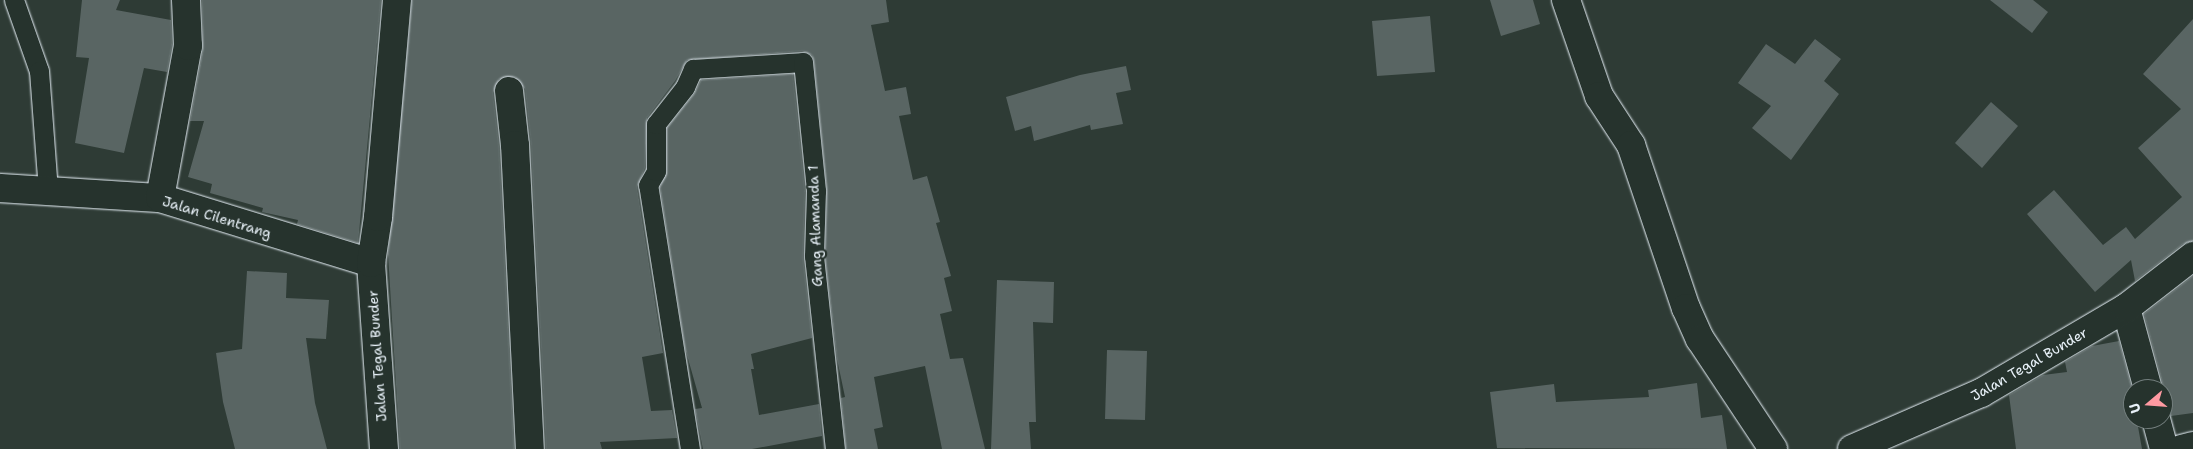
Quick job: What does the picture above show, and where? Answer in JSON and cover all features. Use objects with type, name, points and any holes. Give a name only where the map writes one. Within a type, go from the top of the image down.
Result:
[{"type":"street","points":[[160,198],[188,46],[186,0]]},
{"type":"street","name":"Jalan Tegal Bunder","points":[[384,449],[371,263],[378,217],[397,0]]},
{"type":"street","points":[[1566,0],[1599,96],[1631,145],[1689,316],[1700,339],[1773,449]]},
{"type":"street","points":[[509,91],[515,145],[530,449]]},
{"type":"street","name":"Jalan Cilentrang","points":[[0,188],[160,198],[371,263]]},
{"type":"street","name":"Jalan Tegal Bunder","points":[[1852,449],[1982,393],[2126,308],[2193,256]]},
{"type":"street","points":[[2126,308],[2145,379]]},
{"type":"street","points":[[2159,429],[2164,449]]},
{"type":"street","points":[[2181,449],[2193,446]]},
{"type":"lane","points":[[14,0],[40,71],[48,192]]},
{"type":"lane","name":"Gang Alamanda 1","points":[[690,449],[648,185],[656,171],[656,124],[686,87],[693,69],[803,62],[816,191],[814,256],[835,449]]},
{"type":"building","points":[[82,0],[120,0],[116,10],[171,20],[172,45],[167,72],[144,68],[124,153],[75,143],[89,58],[76,57]]},
{"type":"building","points":[[202,0],[381,0],[358,243],[297,224],[298,220],[262,212],[263,208],[210,193],[212,184],[188,177],[204,121],[190,121],[203,49]]},
{"type":"building","points":[[412,0],[886,0],[889,22],[871,25],[885,91],[906,87],[911,114],[899,116],[913,180],[927,176],[940,222],[936,223],[951,276],[944,278],[952,311],[940,314],[950,359],[963,358],[985,449],[942,449],[925,366],[874,377],[883,427],[874,429],[878,449],[846,449],[841,398],[845,397],[837,359],[825,256],[827,190],[814,61],[812,55],[802,51],[687,60],[675,81],[647,118],[645,168],[637,187],[663,353],[642,357],[651,411],[672,410],[677,438],[600,442],[602,449],[546,449],[531,144],[525,89],[515,77],[499,79],[493,93],[499,146],[514,449],[400,449],[388,254]]},
{"type":"building","points":[[1490,0],[1533,0],[1540,24],[1501,36]]},
{"type":"building","points":[[1990,0],[2033,0],[2048,12],[2032,33]]},
{"type":"building","points":[[1430,16],[1435,72],[1377,76],[1372,21]]},
{"type":"building","points":[[2193,19],[2193,241],[2183,244],[2135,281],[2131,260],[2095,292],[2027,214],[2054,190],[2103,245],[2126,227],[2135,239],[2182,197],[2138,148],[2181,109],[2143,74]]},
{"type":"building","points":[[1815,39],[1841,59],[1824,81],[1839,94],[1791,160],[1752,128],[1771,106],[1738,83],[1766,44],[1795,64]]},
{"type":"building","points":[[1126,66],[1131,90],[1116,93],[1123,124],[1091,130],[1090,125],[1034,141],[1031,126],[1015,131],[1006,97],[1080,75]]},
{"type":"building","points":[[793,74],[805,191],[803,257],[812,338],[751,354],[754,369],[751,369],[759,415],[819,404],[822,436],[752,449],[703,449],[695,409],[702,408],[685,348],[660,187],[667,171],[667,128],[694,94],[701,80]]},
{"type":"building","points":[[1991,102],[2018,126],[1982,168],[1955,143]]},
{"type":"building","points":[[247,271],[287,273],[286,298],[329,300],[326,339],[306,338],[315,403],[327,449],[235,449],[223,402],[216,353],[242,349]]},
{"type":"building","points":[[2193,276],[2193,413],[2173,416],[2173,379],[2161,379],[2144,314]]},
{"type":"building","points":[[997,280],[1054,282],[1053,323],[1033,322],[1036,422],[1029,422],[1031,449],[991,449]]},
{"type":"building","points":[[2119,341],[2129,379],[2123,379],[2123,429],[2138,429],[2142,449],[2016,449],[2009,395],[2043,375],[2067,372],[2065,362],[2092,346]]},
{"type":"building","points":[[1107,350],[1147,351],[1145,420],[1105,419]]},
{"type":"building","points":[[1697,383],[1701,418],[1722,415],[1727,449],[1497,448],[1490,392],[1554,384],[1556,402],[1649,397],[1648,390]]}]
